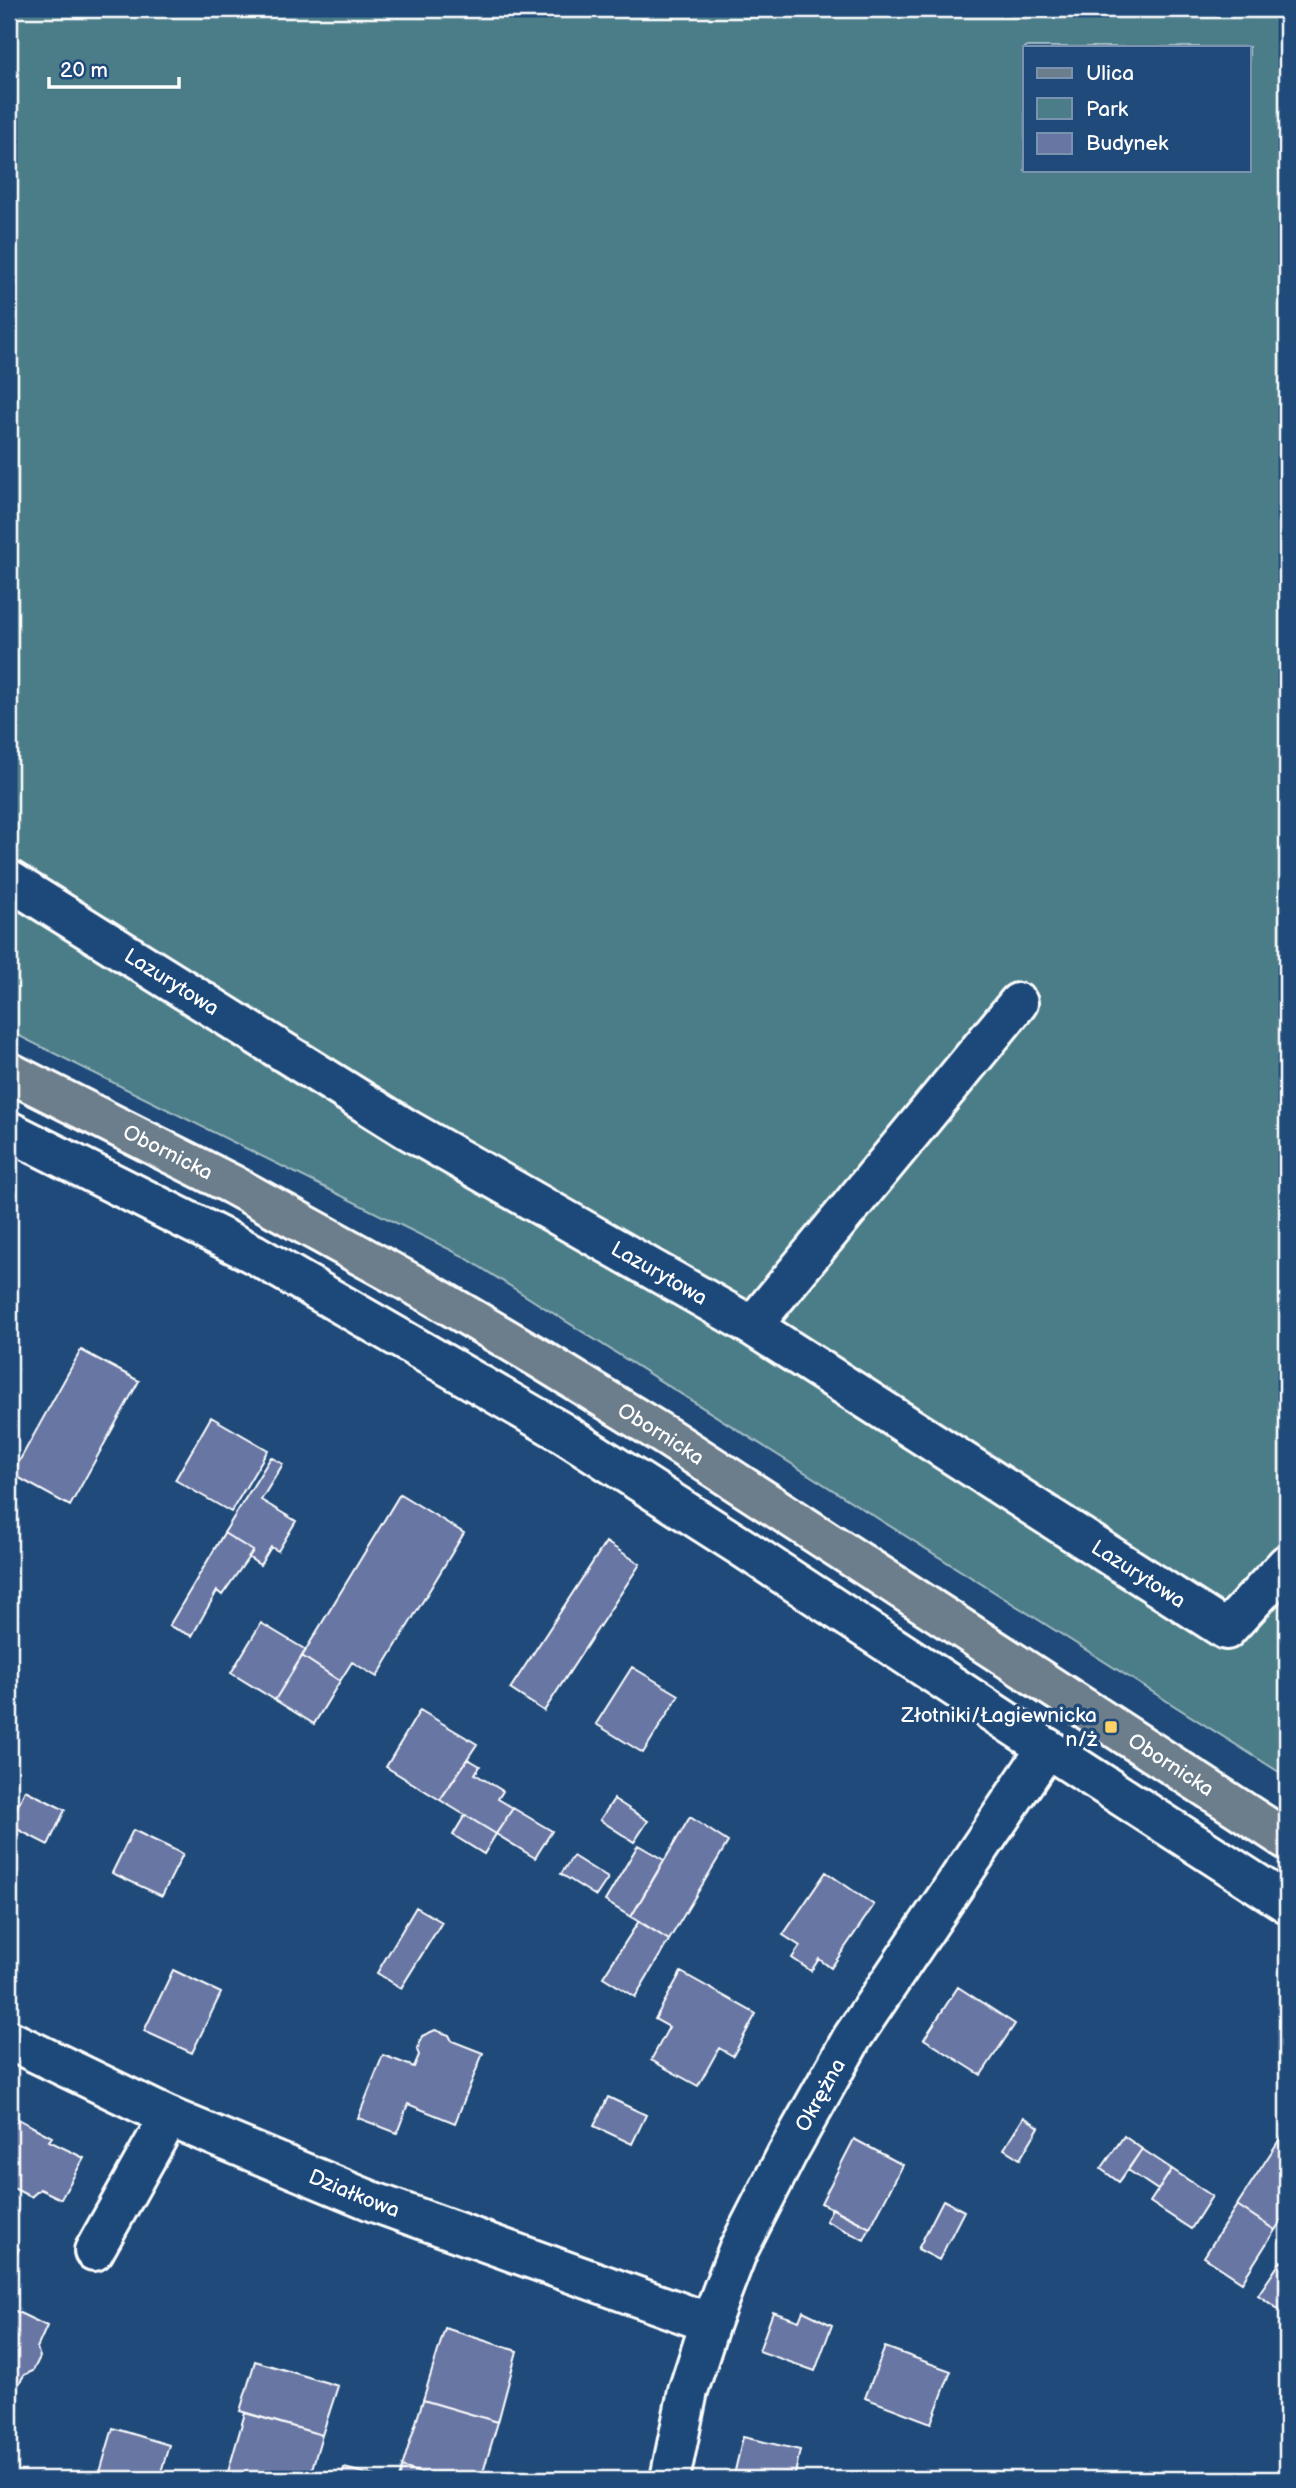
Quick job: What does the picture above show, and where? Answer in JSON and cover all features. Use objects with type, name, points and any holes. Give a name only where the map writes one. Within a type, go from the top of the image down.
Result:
[{"type":"main road","name":"Obornicka","points":[[9,1072],[244,1191],[404,1279],[537,1357],[667,1437],[1287,1840]]},
{"type":"street","name":"Lazurytowa","points":[[9,880],[405,1128],[752,1326],[1226,1630],[1287,1564]]},
{"type":"street","points":[[752,1326],[1018,1003]]},
{"type":"street","points":[[9,1131],[254,1254],[560,1431],[1287,1903]]},
{"type":"street","name":"Okrężna","points":[[670,2479],[688,2390],[710,2323],[738,2250],[787,2154],[852,2038],[1048,1748]]},
{"type":"street","name":"Działkowa","points":[[9,2040],[169,2117],[374,2202],[710,2323]]},
{"type":"street","points":[[94,2252],[169,2117]]},
{"type":"green space","points":[[9,9],[1287,9],[1287,1777],[461,1255],[9,1031]]},
{"type":"building","points":[[81,1350],[139,1381],[70,1506],[12,1474]]},
{"type":"building","points":[[211,1417],[268,1450],[231,1512],[175,1480]]},
{"type":"building","points":[[271,1457],[283,1464],[261,1500],[296,1521],[278,1551],[271,1547],[260,1565],[248,1557],[253,1551],[224,1533]]},
{"type":"building","points":[[400,1494],[464,1533],[377,1677],[352,1662],[340,1681],[302,1656]]},
{"type":"building","points":[[224,1533],[253,1551],[222,1595],[217,1591],[192,1636],[169,1626]]},
{"type":"building","points":[[606,1542],[640,1564],[544,1711],[510,1689]]},
{"type":"building","points":[[261,1623],[306,1650],[275,1700],[231,1673]]},
{"type":"building","points":[[302,1656],[340,1681],[314,1724],[275,1700]]},
{"type":"building","points":[[632,1667],[679,1695],[643,1753],[596,1724]]},
{"type":"building","points":[[420,1710],[477,1744],[440,1800],[386,1767]]},
{"type":"building","points":[[468,1759],[480,1766],[475,1774],[503,1791],[498,1799],[513,1808],[496,1834],[440,1800]]},
{"type":"building","points":[[25,1790],[65,1810],[48,1845],[9,1825]]},
{"type":"building","points":[[614,1799],[648,1821],[634,1842],[600,1820]]},
{"type":"building","points":[[513,1808],[552,1831],[535,1858],[496,1834]]},
{"type":"building","points":[[465,1815],[496,1834],[484,1854],[453,1835]]},
{"type":"building","points":[[690,1817],[728,1842],[669,1940],[631,1917]]},
{"type":"building","points":[[133,1830],[183,1854],[162,1896],[112,1873]]},
{"type":"building","points":[[638,1845],[664,1860],[631,1917],[605,1901]]},
{"type":"building","points":[[573,1856],[608,1878],[596,1896],[561,1874]]},
{"type":"building","points":[[826,1872],[874,1905],[831,1968],[819,1959],[811,1971],[792,1958],[800,1946],[783,1935]]},
{"type":"building","points":[[416,1907],[442,1922],[401,1988],[377,1973]]},
{"type":"building","points":[[639,1921],[669,1940],[635,1997],[603,1977]]},
{"type":"building","points":[[173,1970],[221,1993],[192,2053],[144,2031]]},
{"type":"building","points":[[681,1972],[756,2014],[733,2056],[719,2048],[698,2086],[651,2060],[669,2027],[655,2019]]},
{"type":"building","points":[[958,1987],[1015,2024],[981,2075],[924,2039]]},
{"type":"building","points":[[435,2030],[449,2035],[452,2041],[483,2053],[455,2123],[408,2104],[397,2133],[358,2118],[383,2055],[414,2067],[422,2036]]},
{"type":"building","points":[[608,2097],[646,2115],[632,2144],[594,2126]]},
{"type":"building","points":[[1024,2117],[1039,2127],[1020,2159],[1004,2149]]},
{"type":"building","points":[[18,2119],[52,2137],[49,2141],[84,2158],[61,2199],[40,2189],[31,2197],[9,2186],[9,2122],[14,2124]]},
{"type":"building","points":[[1287,2128],[1287,2212],[1275,2230],[1237,2205]]},
{"type":"building","points":[[1124,2136],[1142,2149],[1119,2182],[1101,2169]]},
{"type":"building","points":[[854,2139],[903,2165],[870,2228],[821,2203]]},
{"type":"building","points":[[1142,2149],[1172,2169],[1158,2190],[1128,2170]]},
{"type":"building","points":[[1172,2169],[1212,2196],[1191,2229],[1150,2202]]},
{"type":"building","points":[[943,2200],[964,2211],[939,2260],[918,2249]]},
{"type":"building","points":[[1237,2205],[1275,2230],[1242,2282],[1204,2257]]},
{"type":"building","points":[[832,2208],[870,2228],[864,2240],[826,2221]]},
{"type":"building","points":[[9,2244],[19,2249],[9,2270]]},
{"type":"building","points":[[1281,2261],[1287,2265],[1287,2315],[1258,2295]]},
{"type":"building","points":[[9,2308],[47,2326],[37,2348],[40,2357],[33,2371],[24,2375],[19,2384],[9,2379]]},
{"type":"building","points":[[803,2311],[832,2325],[815,2371],[759,2351],[773,2312],[799,2321]]},
{"type":"building","points":[[445,2328],[517,2351],[498,2422],[423,2400]]},
{"type":"building","points":[[885,2347],[951,2371],[931,2423],[865,2398]]},
{"type":"building","points":[[255,2361],[338,2386],[322,2435],[240,2411]]},
{"type":"building","points":[[423,2400],[498,2422],[481,2479],[440,2479],[402,2467]]},
{"type":"building","points":[[245,2413],[322,2435],[309,2479],[226,2479]]},
{"type":"building","points":[[113,2428],[169,2445],[159,2479],[98,2479]]},
{"type":"building","points":[[743,2437],[800,2450],[794,2479],[733,2479]]},
{"type":"building","points":[[402,2467],[440,2479],[399,2479]]},
{"type":"building","points":[[344,2468],[384,2478],[341,2479]]},
{"type":"place","name":"Złotniki/Łagiewnicka n/ż","points":[[1111,1727]]}]
